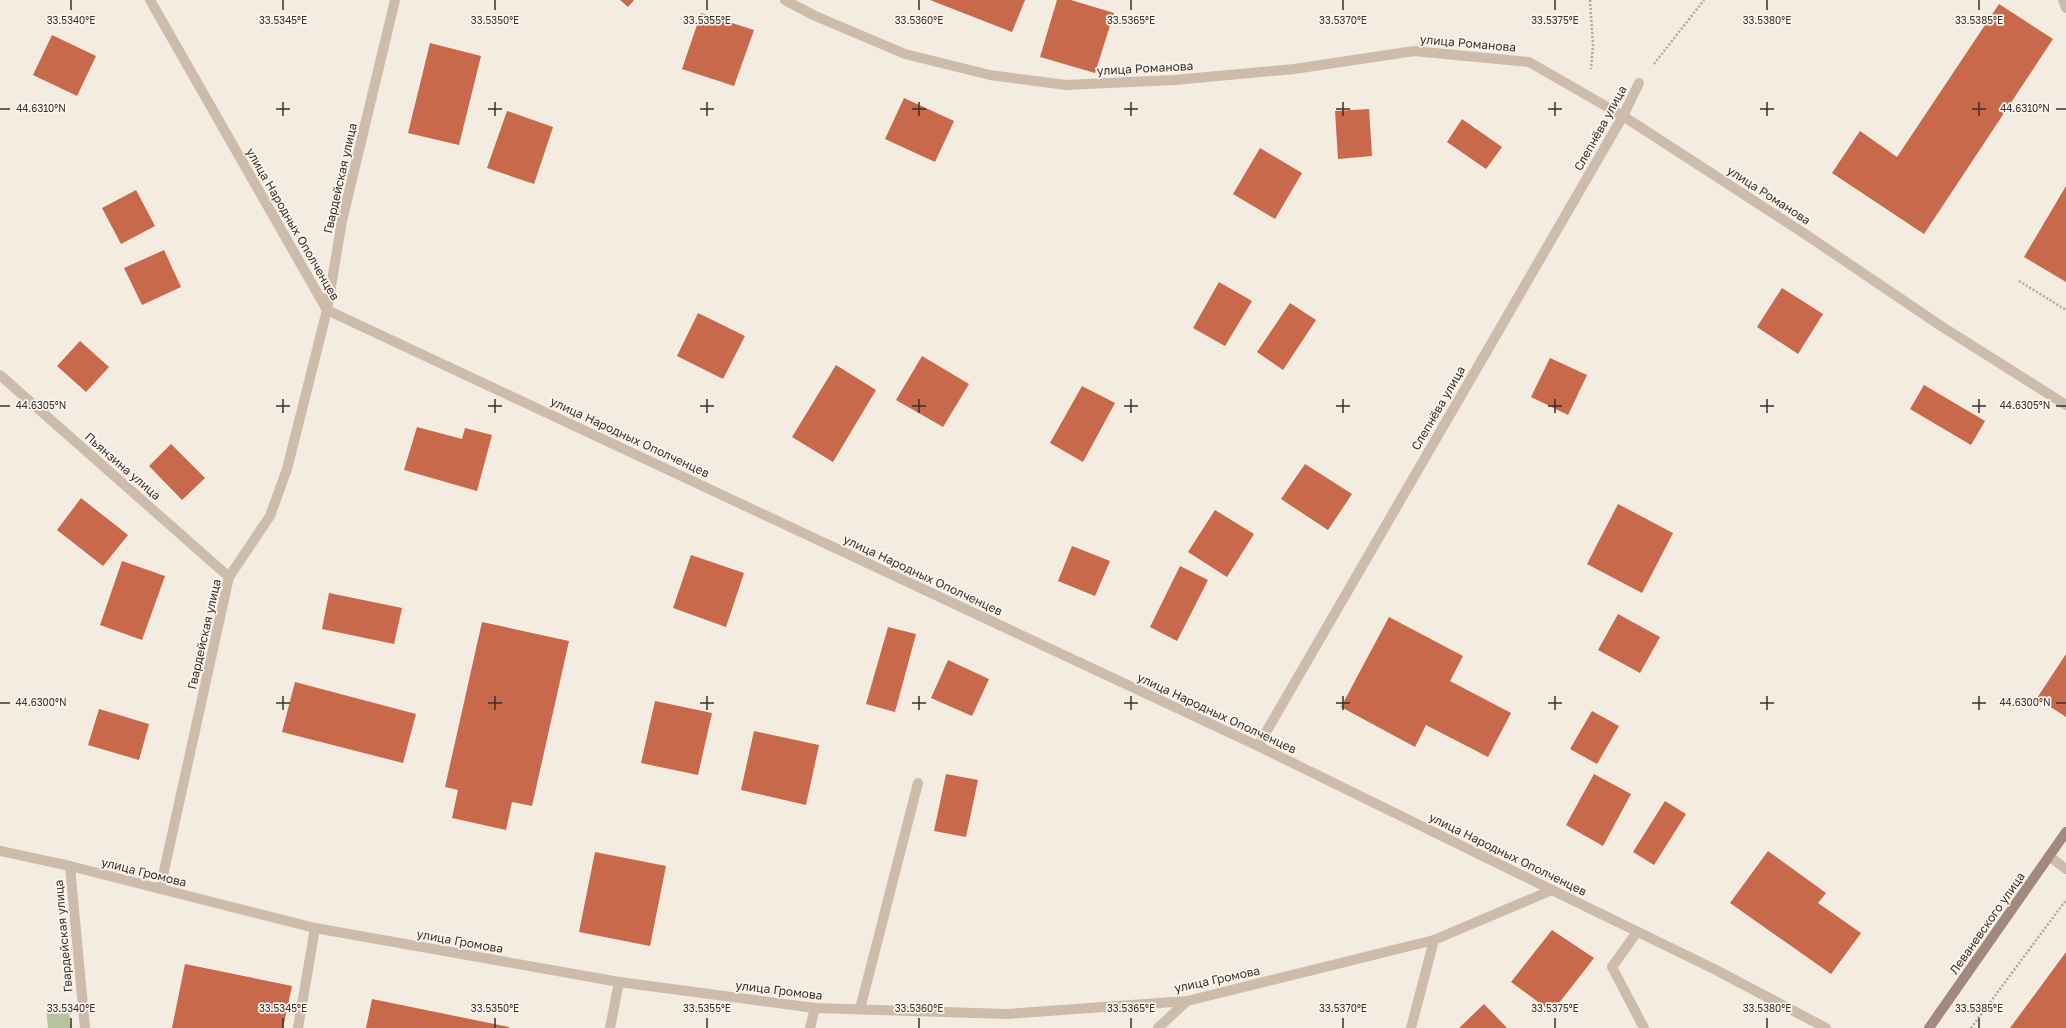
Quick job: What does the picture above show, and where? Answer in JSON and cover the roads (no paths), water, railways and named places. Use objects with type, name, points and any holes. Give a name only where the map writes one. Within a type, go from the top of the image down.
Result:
[{"type":"main road","name":"Леваневского улица","points":[[1929,1028],[2066,832]]},
{"type":"street","name":"улица Народных Ополченцев","points":[[150,0],[327,310],[1258,746],[1714,969],[1826,1028]]},
{"type":"street","name":"Гвардейская улица","points":[[160,889],[229,577],[270,516],[287,469],[327,310],[342,220],[395,0]]},
{"type":"street","name":"улица Романова","points":[[785,0],[813,15],[905,54],[990,75],[1066,85],[1174,80],[1294,69],[1414,51],[1529,62],[1623,116],[1805,234],[1941,326],[2066,404]]},
{"type":"street","points":[[2063,0],[2066,8]]},
{"type":"street","name":"Слепнёва улица","points":[[1258,746],[1623,116],[1639,83]]},
{"type":"street","name":"Пьянзина улица","points":[[0,375],[229,577]]},
{"type":"street","points":[[860,1010],[918,783]]},
{"type":"street","name":"улица Громова","points":[[0,852],[70,866],[315,928],[619,982],[815,1008],[1008,1014],[1187,1001],[1434,940],[1552,890]]},
{"type":"street","points":[[2049,856],[2066,869]]},
{"type":"street","name":"Гвардейская улица","points":[[70,866],[85,1028]]},
{"type":"street","points":[[298,1028],[315,928]]},
{"type":"street","points":[[1637,932],[1612,967],[1644,1028]]},
{"type":"street","points":[[1411,1028],[1434,940]]},
{"type":"street","points":[[610,1028],[619,982]]},
{"type":"street","points":[[1158,1028],[1187,1001]]},
{"type":"street","points":[[810,1028],[815,1008]]}]
